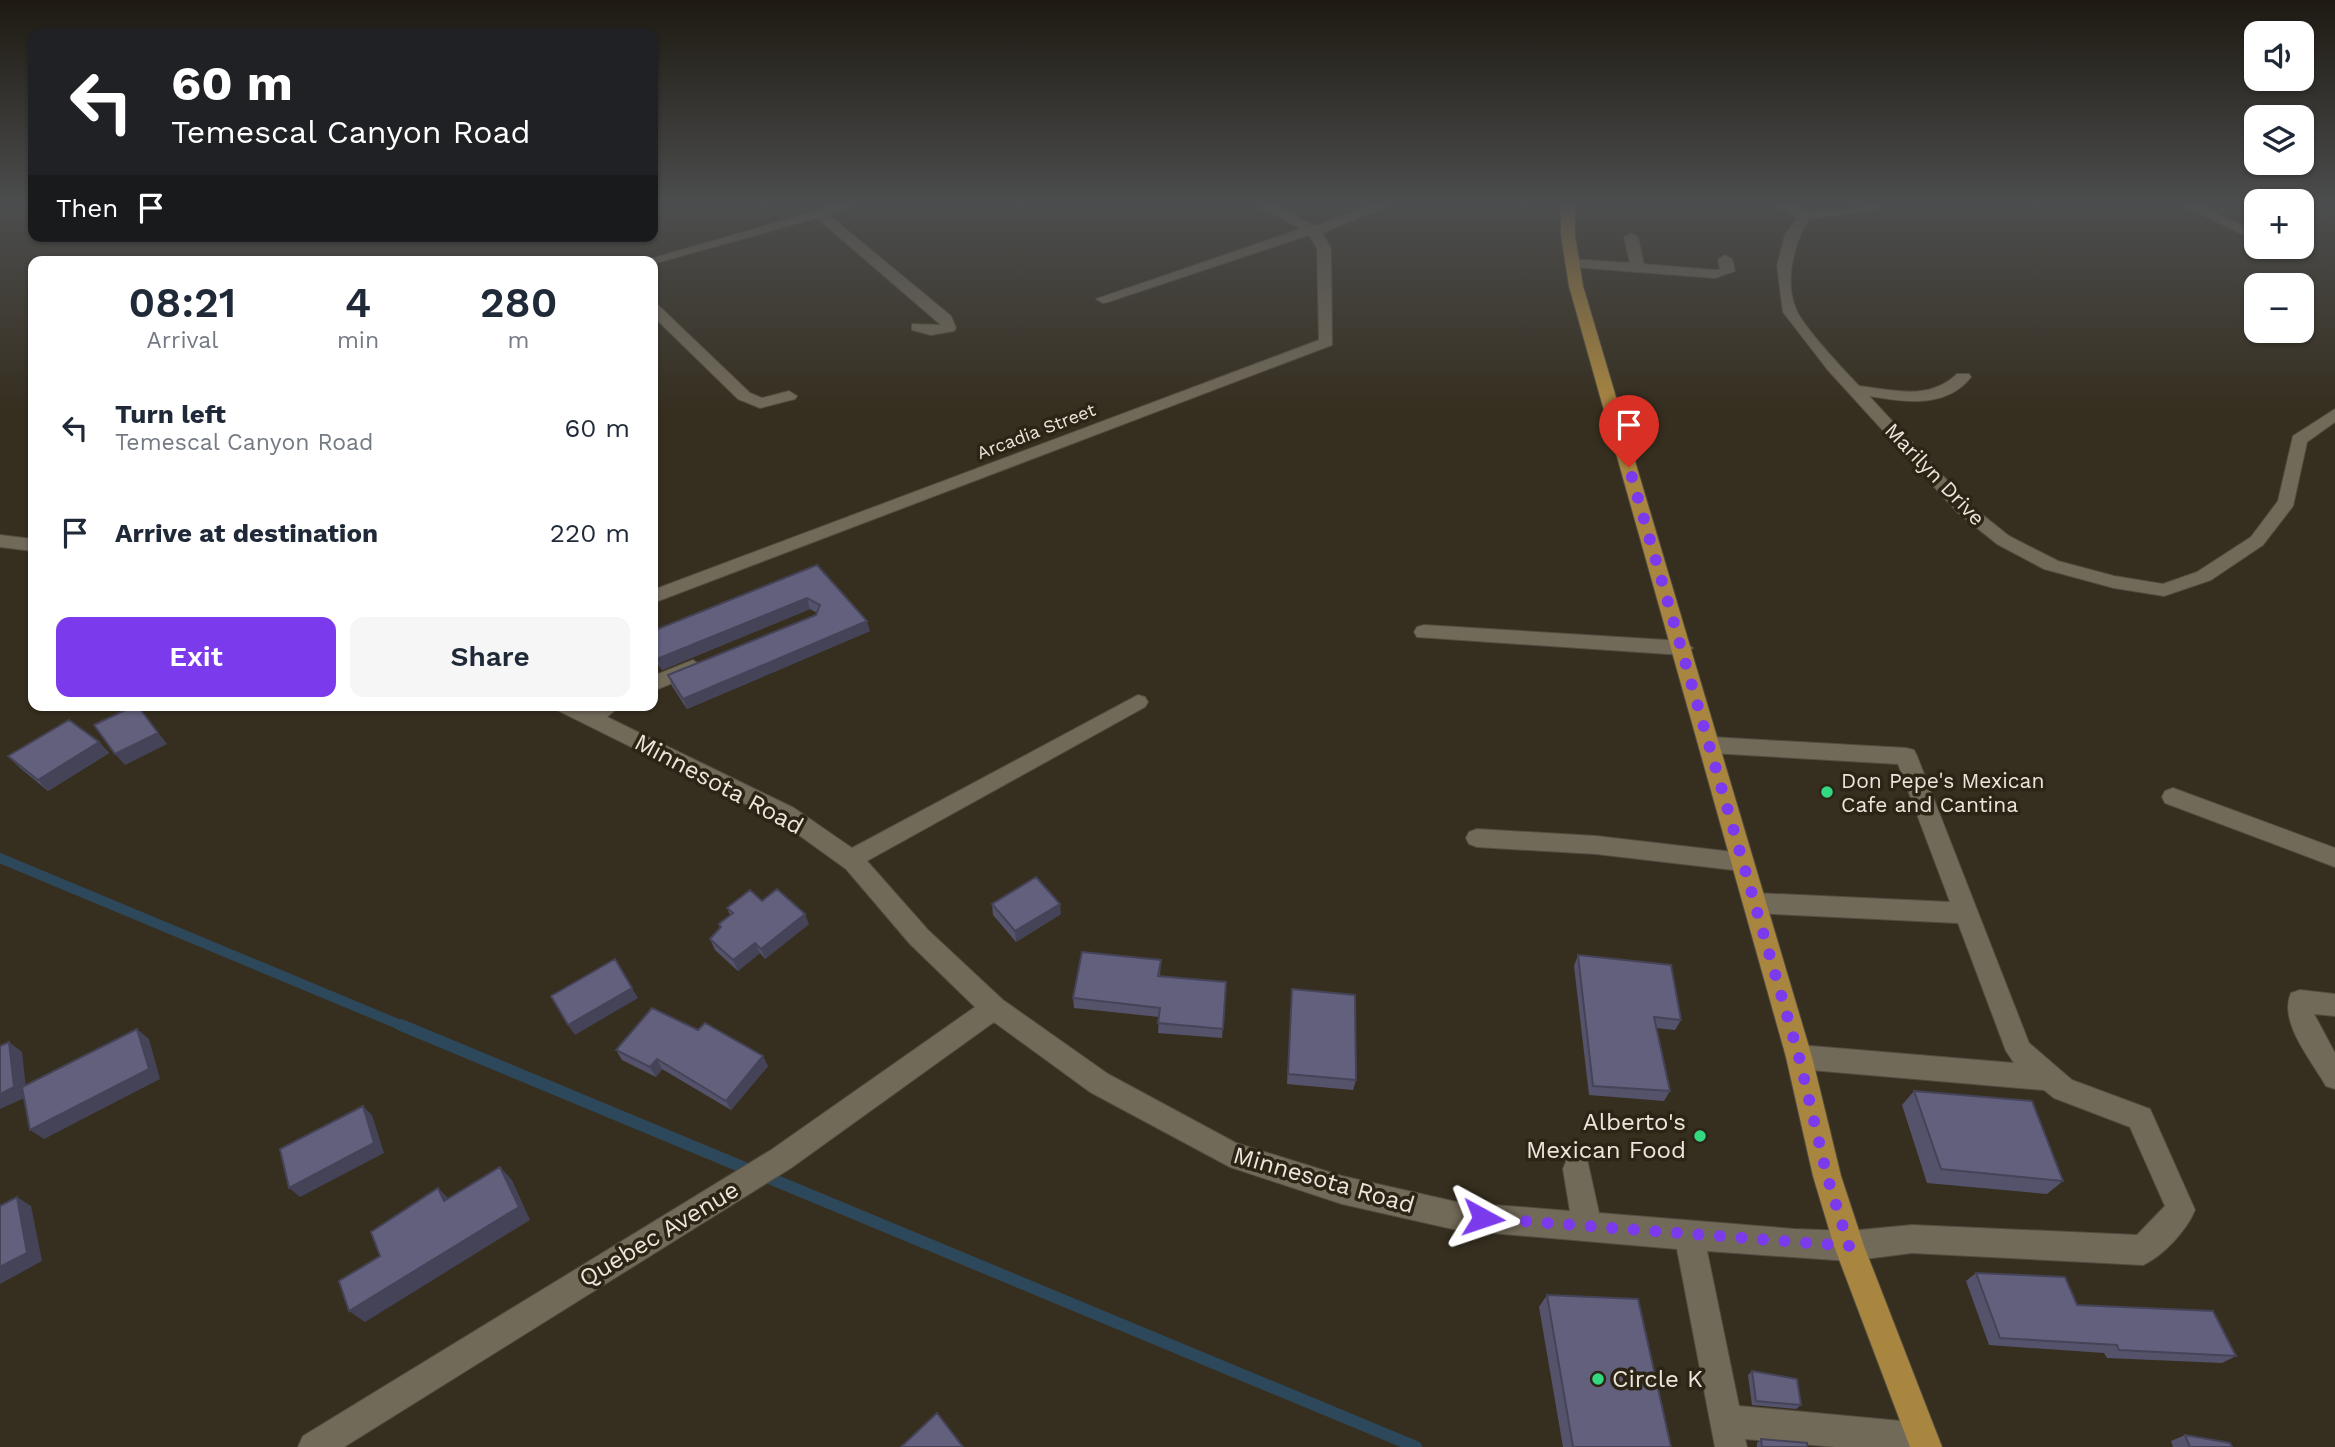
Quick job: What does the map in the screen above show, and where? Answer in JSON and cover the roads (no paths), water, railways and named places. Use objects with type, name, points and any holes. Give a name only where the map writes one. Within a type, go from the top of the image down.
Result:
[{"type":"main road","points":[[1574,275],[1799,1057],[1827,1176],[1849,1246],[1924,1443]]},
{"type":"street","points":[[893,275],[946,319],[949,327],[931,331],[917,327]]},
{"type":"street","points":[[1103,299],[1177,275]]},
{"type":"street","name":"Arcadia Street","points":[[658,595],[1327,342],[1325,275]]},
{"type":"street","name":"Marilyn Drive","points":[[1785,275],[1788,309],[1855,390],[1963,508],[2003,540],[2051,565],[2115,582],[2164,590],[2204,576],[2257,541],[2287,502],[2299,440],[2335,414]]},
{"type":"street","points":[[658,313],[744,396],[760,402],[789,396]]},
{"type":"street","points":[[1855,390],[1932,397],[1947,393],[1963,377]]},
{"type":"street","points":[[0,541],[28,544]]},
{"type":"street","points":[[1424,632],[1683,648]]},
{"type":"street","points":[[658,682],[712,659]]},
{"type":"street","points":[[850,860],[1138,702]]},
{"type":"street","name":"Minnesota Road","points":[[601,712],[786,814],[850,860],[919,937],[994,1008],[1098,1083],[1230,1154],[1342,1190],[1457,1216],[1689,1235],[1849,1246],[1912,1239],[2143,1250],[2181,1210],[2140,1118],[2063,1089],[2051,1078]]},
{"type":"street","points":[[1711,746],[1906,756],[2019,1051],[2051,1078]]},
{"type":"street","points":[[2173,797],[2335,858]]},
{"type":"street","points":[[1478,838],[1596,845],[1742,862]]},
{"type":"street","points":[[1755,904],[1966,913]]},
{"type":"street","points":[[2335,1005],[2300,1002],[2302,1020],[2335,1077]]},
{"type":"street","name":"Quebec Avenue","points":[[314,1447],[781,1159],[994,1008]]},
{"type":"street","points":[[1799,1057],[2051,1078]]},
{"type":"street","points":[[1577,1169],[1587,1227]]},
{"type":"street","points":[[1689,1235],[1729,1434],[1924,1443]]},
{"type":"waterway","points":[[0,858],[405,1027]]},
{"type":"waterway","points":[[401,1025],[1416,1447]]},
{"type":"place","name":"Don Pepe's Mexican Cafe and Cantina","points":[[1827,792]]},
{"type":"place","name":"Alberto's Mexican Food","points":[[1700,1136]]},
{"type":"place","name":"Circle K","points":[[1598,1379]]}]
